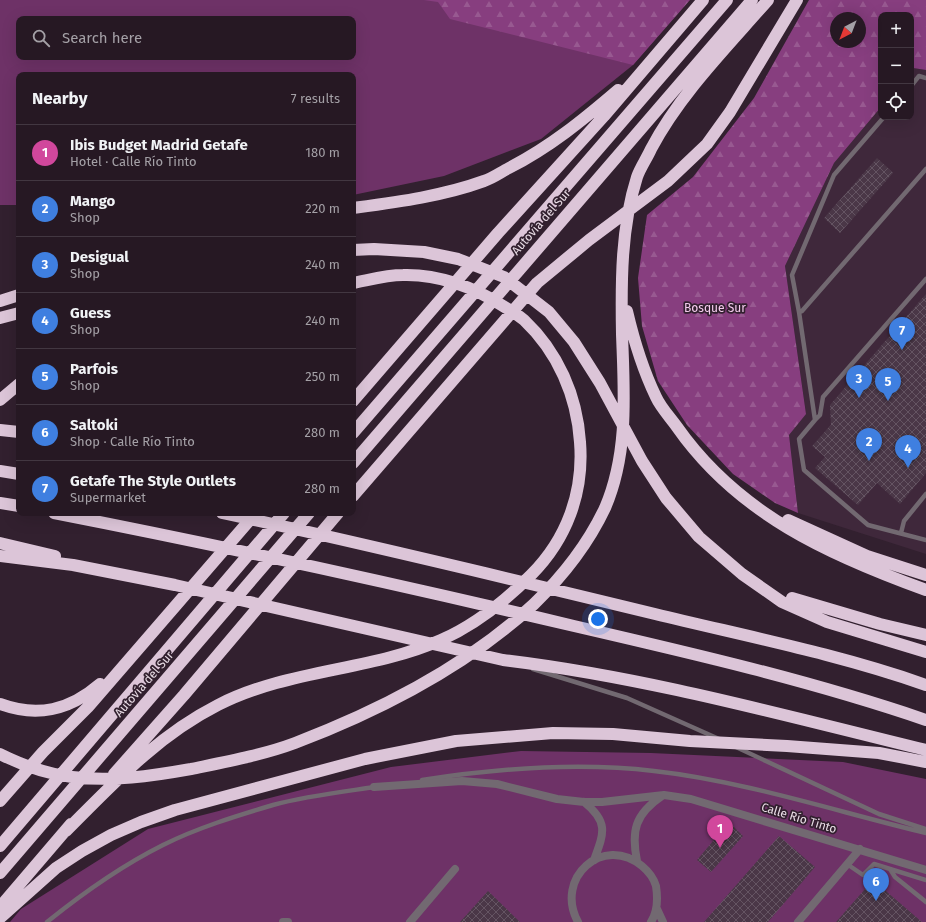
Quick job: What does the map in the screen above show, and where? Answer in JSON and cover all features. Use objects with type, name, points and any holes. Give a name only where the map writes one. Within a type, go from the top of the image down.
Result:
[{"type":"highway","points":[[356,399],[498,233],[604,116],[703,0]]},
{"type":"highway","name":"Autovía del Sur","points":[[356,430],[727,0]]},
{"type":"highway","name":"Autovía del Sur","points":[[356,460],[752,0]]},
{"type":"highway","points":[[2,755],[35,768],[71,777],[113,779],[162,774],[217,764],[293,744],[363,714],[434,676],[490,640],[529,608],[575,560],[591,535],[606,506],[618,468],[625,400],[622,330],[622,270],[628,221],[638,176],[657,138],[681,102],[768,0]]},
{"type":"highway","points":[[356,493],[537,283],[561,262],[687,165],[707,144],[730,112],[797,0]]},
{"type":"highway","points":[[356,208],[397,202],[451,190],[485,180],[532,156],[581,122],[645,68]]},
{"type":"highway","points":[[356,251],[374,249],[424,252],[458,258],[504,277],[549,312],[574,342],[600,384],[642,461],[666,498],[699,537],[742,574],[782,602],[827,622],[926,652]]},
{"type":"highway","points":[[66,831],[144,754],[172,731],[218,705],[248,692],[282,681],[384,658],[440,640],[478,621],[517,589],[538,568],[556,545],[569,519],[578,489],[582,460],[579,421],[569,384],[550,350],[524,319],[485,294],[441,279],[403,275],[356,283]]},
{"type":"highway","points":[[623,295],[636,350],[657,398],[693,449],[739,495],[768,517],[814,543],[886,576],[926,590]]},
{"type":"highway","points":[[0,302],[16,296]]},
{"type":"highway","points":[[0,318],[16,314]]},
{"type":"highway","points":[[0,400],[16,387]]},
{"type":"highway","points":[[0,430],[16,432]]},
{"type":"highway","points":[[0,471],[16,474]]},
{"type":"highway","points":[[739,495],[820,536],[867,556],[926,575]]},
{"type":"highway","points":[[0,503],[16,506]]},
{"type":"highway","points":[[69,516],[216,545],[380,580],[663,647],[874,702],[926,720]]},
{"type":"highway","points":[[236,516],[384,548],[669,617],[882,670],[926,685]]},
{"type":"highway","points":[[0,801],[43,752],[88,707],[253,516]]},
{"type":"highway","name":"Autovía del Sur","points":[[0,846],[281,516]]},
{"type":"highway","name":"Autovía del Sur","points":[[0,873],[306,516]]},
{"type":"highway","points":[[0,907],[335,516]]},
{"type":"highway","points":[[0,543],[175,585],[503,660],[557,667],[740,704],[926,750]]},
{"type":"highway","points":[[0,556],[73,565],[175,585]]},
{"type":"highway","points":[[742,574],[799,602],[926,635]]},
{"type":"highway","points":[[0,704],[20,710],[38,711],[72,704],[88,694],[136,651]]},
{"type":"highway","points":[[0,918],[56,868],[110,835],[175,810],[342,765],[456,741],[553,733],[613,734],[690,741],[879,753],[926,762]]},
{"type":"street","name":"Calle Río Tinto","points":[[374,787],[462,781],[497,784],[557,799],[584,802],[602,802],[664,795],[691,799],[926,870]]},
{"type":"street","points":[[636,862],[633,843],[635,826],[653,802],[664,795]]},
{"type":"street","points":[[584,802],[596,812],[602,825],[601,840],[594,860]]},
{"type":"street","points":[[798,922],[860,849]]},
{"type":"street","points":[[577,922],[571,904],[572,887],[577,876],[585,866],[594,860],[605,856],[616,855],[626,857],[636,862],[647,870],[655,883],[658,896],[657,908],[651,922]]},
{"type":"street","points":[[410,922],[455,869]]},
{"type":"street","points":[[657,908],[664,922]]},
{"type":"lane","points":[[913,84],[919,76],[926,78]]},
{"type":"lane","points":[[815,420],[792,275],[834,175],[881,120]]},
{"type":"lane","points":[[799,312],[802,311],[926,169]]},
{"type":"lane","points":[[926,279],[823,397],[820,415],[799,439],[804,470],[868,525],[926,540]]},
{"type":"lane","points":[[901,533],[904,521],[926,494]]},
{"type":"lane","points":[[503,660],[627,698],[692,726],[878,814],[926,829]]},
{"type":"lane","points":[[47,922],[82,894],[124,867],[163,845],[206,827],[274,805],[374,787],[462,774],[552,766],[654,771],[717,781],[926,833]]},
{"type":"lane","points":[[847,864],[863,875],[874,864],[926,880]]},
{"type":"lane","points":[[910,876],[913,866]]},
{"type":"lane","points":[[890,868],[895,877],[926,902]]},
{"type":"shaded area","points":[[0,0],[689,0],[633,65],[541,139],[444,176],[356,194],[356,72],[16,72],[16,205],[0,205]]},
{"type":"shaded area","points":[[914,68],[926,70],[926,554],[798,513],[789,435],[806,413],[785,266],[834,163],[878,111],[878,120],[914,120]]},
{"type":"shaded area","points":[[521,751],[651,753],[843,762],[926,779],[926,922],[10,922],[21,909],[148,829],[391,767]]},
{"type":"green space","points":[[424,0],[690,0],[633,65],[450,19],[438,2]]},
{"type":"green space","name":"Bosque Sur","points":[[809,0],[926,0],[926,70],[914,68],[914,12],[878,12],[878,111],[834,163],[785,266],[806,414],[789,435],[798,513],[775,503],[733,474],[687,425],[658,381],[642,326],[638,278],[647,215],[693,177],[754,98]]},
{"type":"building","points":[[877,158],[893,173],[840,233],[824,218]]},
{"type":"building","points":[[926,294],[926,473],[900,504],[877,483],[858,505],[815,468],[825,457],[812,446],[831,425],[830,405]]},
{"type":"building","points":[[729,822],[743,836],[711,872],[697,860]]},
{"type":"building","points":[[779,836],[815,867],[768,922],[704,922]]},
{"type":"building","points":[[873,880],[922,922],[836,922]]},
{"type":"building","points":[[488,891],[520,922],[460,922]]},
{"type":"place","name":"Getafe The Style Outlets","points":[[902,350]]},
{"type":"place","name":"Desigual","points":[[859,398]]},
{"type":"place","name":"Parfois","points":[[888,401]]},
{"type":"place","name":"Mango","points":[[869,461]]},
{"type":"place","name":"Guess","points":[[908,468]]},
{"type":"place","name":"Ibis Budget Madrid Getafe","points":[[720,848]]},
{"type":"place","name":"Saltoki","points":[[876,901]]}]
